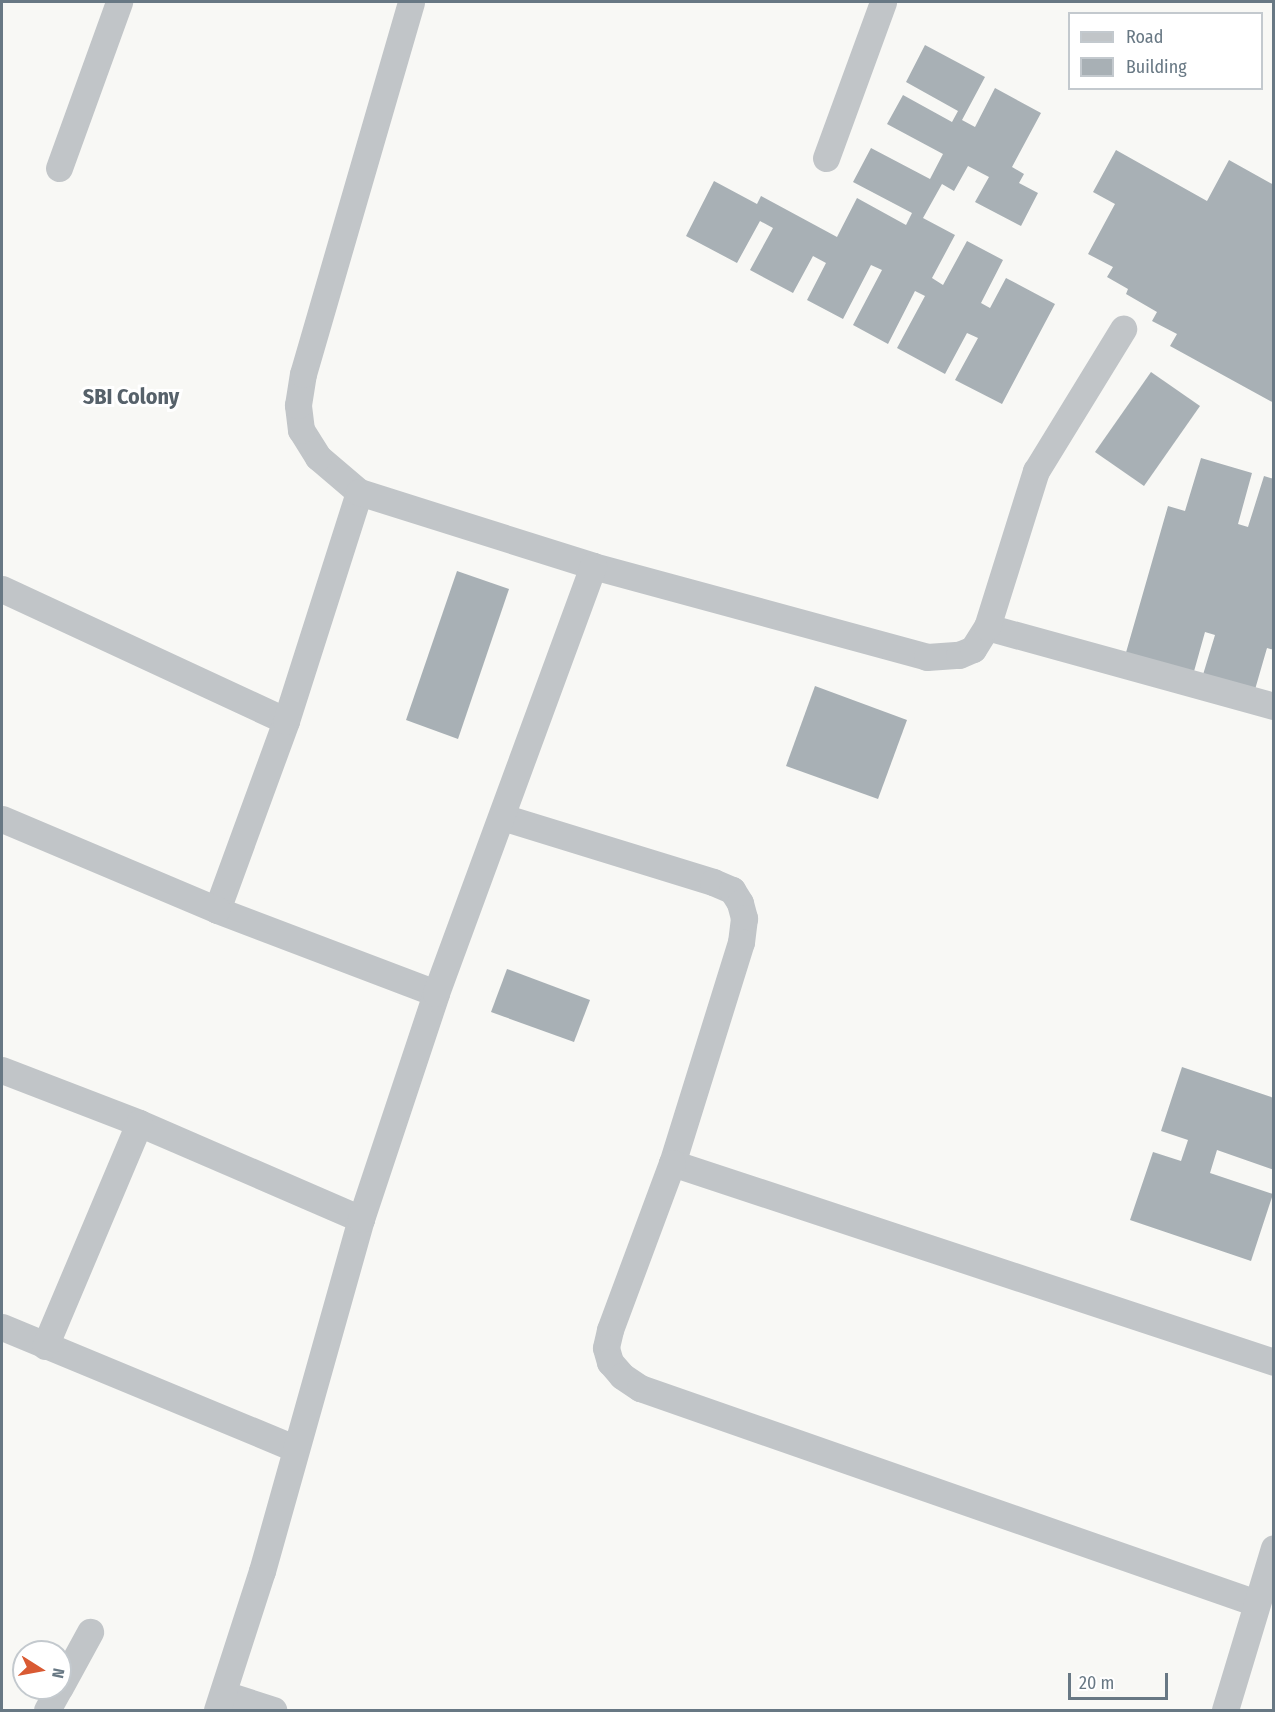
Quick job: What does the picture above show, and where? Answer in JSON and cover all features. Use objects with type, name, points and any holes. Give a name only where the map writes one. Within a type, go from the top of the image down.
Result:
[{"type":"street","points":[[59,168],[119,2]]},
{"type":"street","points":[[411,2],[303,374],[298,405],[301,430],[318,457],[359,492],[592,566],[927,657],[959,655],[973,649],[987,627],[1036,471],[1123,329]]},
{"type":"street","points":[[826,158],[883,2]]},
{"type":"street","points":[[218,910],[286,721],[359,492]]},
{"type":"street","points":[[273,1710],[220,1702],[361,1219],[436,993],[592,566]]},
{"type":"street","points":[[2,589],[286,721]]},
{"type":"street","points":[[987,627],[1274,706]]},
{"type":"street","points":[[502,817],[713,882],[732,890],[740,903],[744,918],[741,942],[672,1163],[610,1330],[606,1348],[610,1362],[622,1376],[640,1388],[1256,1603]]},
{"type":"street","points":[[2,819],[218,910],[436,993]]},
{"type":"street","points":[[2,1070],[139,1123],[361,1219]]},
{"type":"street","points":[[45,1346],[139,1123]]},
{"type":"street","points":[[672,1163],[1274,1362]]},
{"type":"street","points":[[2,1327],[294,1448]]},
{"type":"street","points":[[1226,1710],[1274,1548]]},
{"type":"street","points":[[72,1665],[90,1632]]},
{"type":"building","points":[[925,45],[985,77],[962,120],[975,127],[995,88],[1041,113],[1012,167],[1024,174],[1019,183],[1038,193],[1021,226],[975,202],[989,177],[968,166],[954,191],[942,184],[923,218],[955,235],[932,278],[943,285],[967,241],[1003,260],[981,303],[990,308],[1006,278],[1055,304],[1002,404],[955,380],[978,338],[967,333],[945,374],[897,348],[925,296],[915,291],[888,344],[853,325],[882,270],[871,265],[843,319],[807,300],[826,263],[813,256],[793,293],[750,270],[773,228],[760,221],[737,263],[686,236],[714,181],[757,204],[761,196],[837,237],[857,198],[906,225],[912,213],[853,182],[871,148],[930,179],[943,154],[887,124],[903,95],[952,122],[958,111],[906,82]]},
{"type":"building","points":[[1116,150],[1207,201],[1229,160],[1274,185],[1274,403],[1170,346],[1177,334],[1152,321],[1157,312],[1126,294],[1128,289],[1107,277],[1113,267],[1088,254],[1115,204],[1093,192]]},
{"type":"building","points":[[1151,372],[1200,406],[1144,486],[1095,452]]},
{"type":"building","points":[[1201,458],[1252,473],[1238,524],[1248,527],[1264,476],[1274,479],[1274,650],[1267,648],[1254,693],[1202,678],[1215,635],[1205,632],[1193,675],[1125,656],[1168,506],[1185,511]]},
{"type":"building","points":[[457,571],[509,589],[458,739],[406,720]]},
{"type":"building","points":[[815,686],[907,720],[878,799],[786,766]]},
{"type":"building","points":[[507,969],[590,1000],[574,1042],[491,1012]]},
{"type":"building","points":[[1182,1067],[1274,1098],[1274,1170],[1217,1150],[1210,1173],[1273,1194],[1251,1261],[1130,1220],[1153,1152],[1181,1161],[1188,1140],[1161,1131]]},
{"type":"district","name":"SBI Colony","points":[[131,397]]}]
